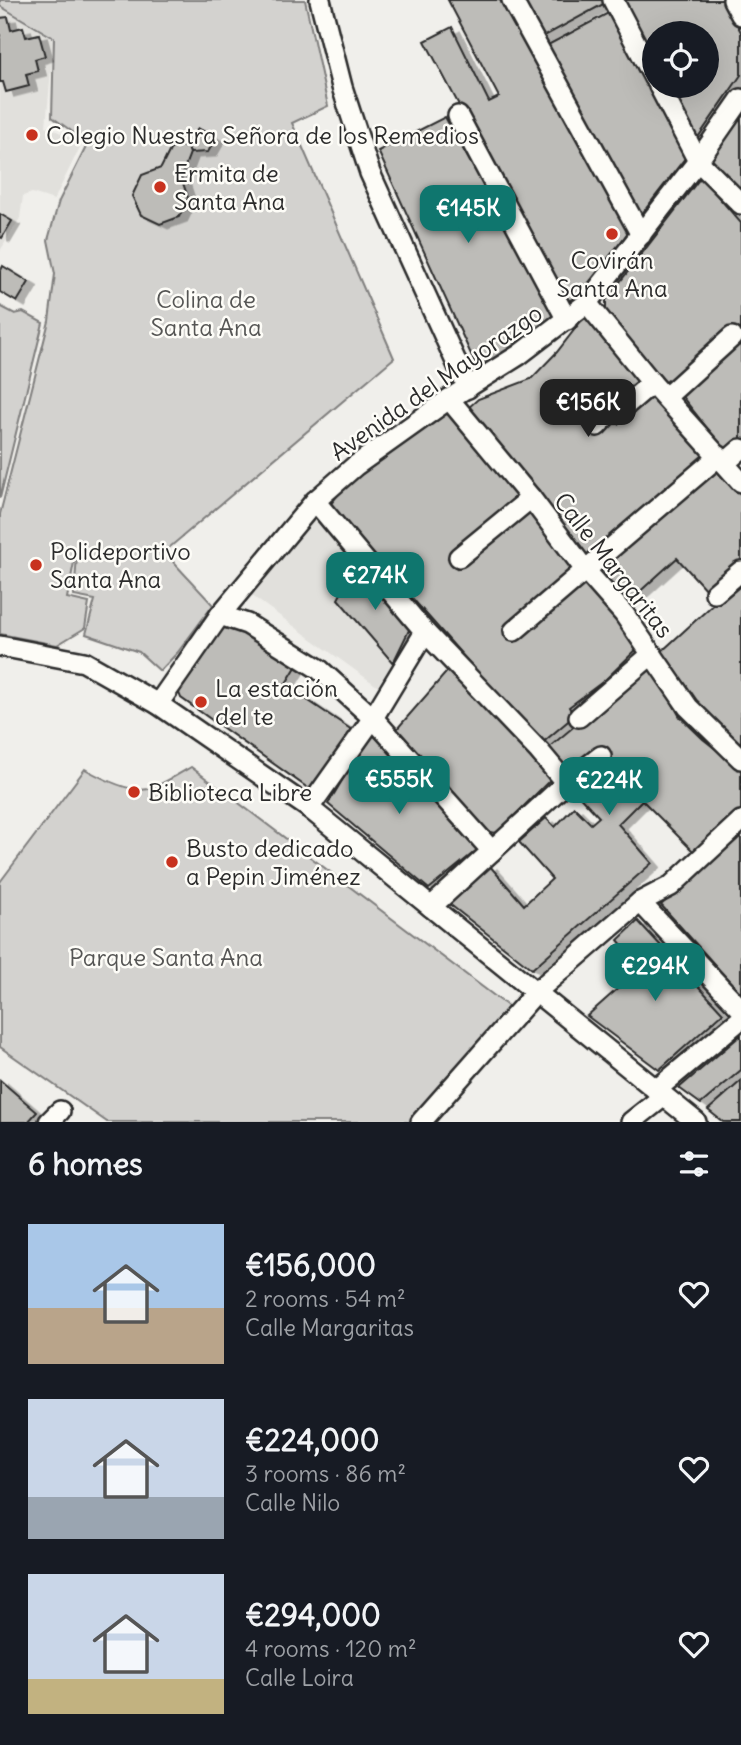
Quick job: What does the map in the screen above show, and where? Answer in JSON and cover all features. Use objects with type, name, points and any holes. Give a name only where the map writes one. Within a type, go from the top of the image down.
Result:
[{"type":"street","points":[[320,0],[342,87],[370,173],[468,388]]},
{"type":"street","points":[[512,0],[641,235]]},
{"type":"street","points":[[613,0],[642,55]]},
{"type":"street","points":[[733,0],[741,15]]},
{"type":"street","points":[[665,98],[698,161],[741,204]]},
{"type":"street","name":"Avenida del Mayorazgo","points":[[158,704],[220,615],[316,501],[355,466],[449,399],[519,355],[587,303],[698,161],[741,99]]},
{"type":"street","points":[[458,116],[567,320]]},
{"type":"street","points":[[587,303],[659,390],[741,482]]},
{"type":"street","points":[[597,426],[608,414],[659,390],[732,337]]},
{"type":"street","name":"Calle Margaritas","points":[[449,399],[531,498],[586,572],[624,614],[688,707],[741,759]]},
{"type":"street","points":[[514,631],[722,460],[741,449]]},
{"type":"street","points":[[459,557],[531,498]]},
{"type":"street","points":[[316,501],[425,632],[539,751],[566,783]]},
{"type":"street","points":[[715,593],[741,571]]},
{"type":"street","points":[[220,615],[247,624],[319,669],[373,718],[492,851]]},
{"type":"street","points":[[309,808],[373,718],[425,632]]},
{"type":"street","points":[[0,646],[84,662],[158,704],[309,808],[696,1122]]},
{"type":"street","points":[[579,717],[652,654]]},
{"type":"street","points":[[431,907],[566,783],[601,756]]},
{"type":"street","points":[[421,1122],[536,992],[640,902],[671,886],[741,821]]},
{"type":"street","points":[[640,902],[741,1009]]},
{"type":"street","points":[[631,1122],[741,1018]]},
{"type":"shaded area","name":"Colegio Nuestra Señora de los Remedios","points":[[0,6],[54,38],[46,126],[82,143],[54,200],[32,193],[23,196],[20,218],[0,251]]},
{"type":"shaded area","points":[[311,513],[356,567],[339,600],[393,663],[377,686],[248,593]]},
{"type":"green space","name":"Colina de Santa Ana","points":[[0,0],[305,0],[328,106],[292,123],[394,358],[164,552],[213,605],[178,652],[160,671],[139,652],[86,634],[95,600],[74,596],[78,542],[67,598],[89,603],[85,628],[57,645],[0,634],[0,514],[49,321],[55,274],[48,240],[59,201],[88,143],[52,117],[54,38],[0,6]]},
{"type":"green space","name":"Polideportivo Santa Ana","points":[[0,306],[15,314],[23,312],[43,323],[0,498]]},
{"type":"green space","name":"Parque Santa Ana","points":[[191,767],[517,1013],[411,1122],[107,1122],[0,1047],[0,882],[85,769],[118,784],[145,790]]},
{"type":"building","points":[[448,0],[500,0],[628,232],[589,291],[564,303],[425,41],[452,27],[489,102],[499,97]]},
{"type":"building","points":[[520,0],[608,0],[609,1],[541,38]]},
{"type":"building","points":[[621,0],[724,0],[741,32],[741,75],[694,143],[671,98],[719,98],[719,21],[642,21],[642,42]]},
{"type":"building","points":[[612,11],[642,66],[642,98],[659,98],[689,153],[637,220],[544,47]]},
{"type":"building","points":[[8,17],[11,30],[23,27],[26,37],[39,34],[45,56],[35,59],[38,71],[26,74],[29,86],[6,92],[3,82],[0,82],[0,18]]},
{"type":"building","points":[[741,112],[741,194],[708,160]]},
{"type":"building","points":[[445,117],[560,320],[480,374],[378,151]]},
{"type":"building","points":[[198,128],[216,138],[208,152],[190,153],[188,149]]},
{"type":"building","name":"Ermita de Santa Ana","points":[[178,144],[190,153],[181,177],[188,198],[179,217],[160,224],[141,215],[132,196],[142,175],[161,168],[170,150]]},
{"type":"building","points":[[701,177],[741,223],[741,442],[727,453],[680,394],[666,386],[606,311],[606,300]]},
{"type":"building","points":[[0,214],[12,221],[2,238],[0,237]]},
{"type":"building","points":[[3,266],[29,282],[17,302],[0,292],[0,272]]},
{"type":"building","points":[[585,316],[642,382],[616,407],[606,424],[619,424],[649,392],[707,458],[586,557],[468,408],[478,399],[531,379],[557,352]]},
{"type":"building","points":[[452,410],[520,497],[448,558],[457,568],[530,505],[641,645],[605,680],[569,707],[574,716],[541,744],[330,505],[361,466]]},
{"type":"building","points":[[717,465],[741,495],[741,561],[707,591],[677,558],[625,605],[599,570]]},
{"type":"building","points":[[358,562],[411,626],[393,663],[338,599]]},
{"type":"building","points":[[741,579],[741,747],[701,709],[661,652]]},
{"type":"building","points":[[225,622],[296,667],[285,685],[352,730],[312,791],[181,698],[177,688]]},
{"type":"building","points":[[650,663],[680,717],[741,769],[741,810],[696,854],[642,800],[618,824],[652,863],[532,969],[448,903],[489,865],[524,905],[552,879],[519,842],[546,818],[555,827],[574,807],[591,824],[599,817],[573,789],[568,771],[547,749]]},
{"type":"building","points":[[451,667],[550,780],[497,833],[482,831],[396,730]]},
{"type":"building","points":[[371,732],[477,850],[429,889],[328,804]]},
{"type":"building","points":[[741,835],[741,994],[661,905]]},
{"type":"building","points":[[638,921],[723,1013],[659,1070],[587,1016],[641,968],[618,940]]},
{"type":"building","points":[[741,1035],[741,1070],[701,1104],[679,1088]]},
{"type":"building","points":[[0,1080],[37,1112],[28,1122],[0,1122]]},
{"type":"building","points":[[741,1081],[741,1122],[723,1122],[708,1110]]},
{"type":"place","name":"Colegio Nuestra Señora de los Remedios","points":[[32,135]]},
{"type":"place","name":"Ermita de Santa Ana","points":[[160,187]]},
{"type":"place","name":"Covirán Santa Ana","points":[[612,234]]},
{"type":"place","name":"Polideportivo Santa Ana","points":[[36,565]]},
{"type":"place","name":"La estación del te","points":[[201,702]]},
{"type":"place","name":"Biblioteca Libre","points":[[134,792]]},
{"type":"place","name":"Busto dedicado a Pepin Jiménez","points":[[172,862]]}]
